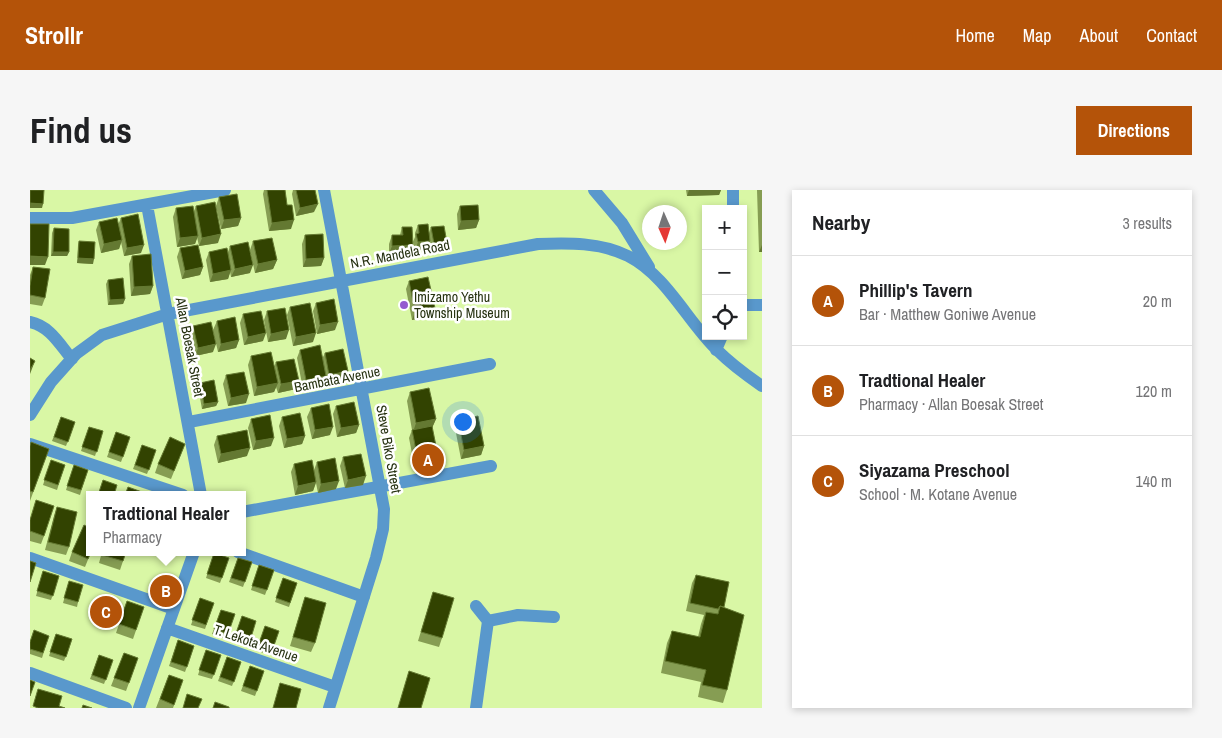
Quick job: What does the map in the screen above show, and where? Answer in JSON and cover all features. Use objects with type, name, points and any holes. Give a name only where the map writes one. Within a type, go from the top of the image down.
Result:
[{"type":"street","points":[[30,218],[72,218],[225,190]]},
{"type":"street","name":"Steve Biko Street","points":[[324,190],[384,508],[383,529],[364,597],[328,708]]},
{"type":"street","points":[[594,190],[622,223],[653,275]]},
{"type":"street","points":[[733,190],[733,205]]},
{"type":"street","name":"Allan Boesak Street","points":[[147,205],[189,422],[200,491]]},
{"type":"street","name":"N.R. Mandela Road","points":[[30,415],[51,382],[93,340],[102,336],[168,314],[538,244],[586,243],[628,256],[653,275],[716,350],[762,386]]},
{"type":"street","points":[[747,305],[762,305]]},
{"type":"street","points":[[30,322],[42,326],[51,333],[72,359]]},
{"type":"street","points":[[716,350],[720,340]]},
{"type":"street","name":"Bambata Avenue","points":[[189,422],[490,364]]},
{"type":"street","points":[[30,444],[171,491]]},
{"type":"street","points":[[246,511],[491,466]]},
{"type":"street","points":[[246,555],[364,597]]},
{"type":"street","points":[[139,708],[193,556]]},
{"type":"street","points":[[30,558],[174,609]]},
{"type":"street","points":[[476,606],[488,621],[476,708]]},
{"type":"street","points":[[488,621],[518,615],[554,617]]},
{"type":"street","name":"T. Lekota Avenue","points":[[167,628],[335,687]]},
{"type":"street","points":[[30,673],[126,708]]},
{"type":"building","points":[[30,190],[44,190],[43,204],[30,203]]},
{"type":"building","points":[[267,190],[285,190],[287,205],[292,205],[294,220],[272,223]]},
{"type":"building","points":[[296,190],[315,190],[318,204],[300,208]]},
{"type":"building","points":[[237,194],[241,218],[224,220],[219,197]]},
{"type":"building","points":[[215,202],[221,234],[202,238],[196,206]]},
{"type":"building","points":[[478,205],[479,220],[461,221],[460,206]]},
{"type":"building","points":[[193,206],[198,236],[180,238],[176,208]]},
{"type":"building","points":[[138,214],[144,245],[127,248],[121,218]]},
{"type":"building","points":[[117,218],[122,240],[104,244],[99,222]]},
{"type":"building","points":[[30,224],[49,224],[48,257],[30,256]]},
{"type":"building","points":[[428,224],[430,241],[418,242],[416,234],[419,233],[418,225]]},
{"type":"building","points":[[444,226],[447,243],[434,244],[431,227]]},
{"type":"building","points":[[402,227],[412,227],[413,245],[392,246],[392,235],[403,235]]},
{"type":"building","points":[[54,228],[69,229],[69,252],[53,252]]},
{"type":"building","points":[[323,234],[324,258],[306,259],[305,235]]},
{"type":"building","points":[[272,238],[277,260],[258,264],[253,241]]},
{"type":"building","points":[[79,241],[95,242],[94,259],[78,258]]},
{"type":"building","points":[[248,242],[253,265],[235,269],[230,246]]},
{"type":"building","points":[[198,245],[203,267],[185,271],[180,248]]},
{"type":"building","points":[[227,248],[231,270],[213,274],[209,252]]},
{"type":"building","points":[[151,254],[153,286],[134,287],[132,256]]},
{"type":"building","points":[[33,267],[50,269],[45,298],[30,295]]},
{"type":"building","points":[[428,277],[435,308],[415,312],[409,281]]},
{"type":"building","points":[[123,278],[125,299],[110,300],[108,280]]},
{"type":"building","points":[[334,299],[338,322],[320,325],[316,303]]},
{"type":"building","points":[[310,303],[316,333],[296,337],[290,307]]},
{"type":"building","points":[[285,308],[289,330],[271,334],[267,311]]},
{"type":"building","points":[[261,311],[266,333],[248,337],[243,314]]},
{"type":"building","points":[[235,317],[239,340],[221,344],[217,321]]},
{"type":"building","points":[[211,322],[216,344],[198,348],[193,326]]},
{"type":"building","points":[[320,345],[326,376],[306,380],[300,350]]},
{"type":"building","points":[[343,349],[348,371],[329,375],[325,353]]},
{"type":"building","points":[[271,352],[278,383],[257,387],[251,356]]},
{"type":"building","points":[[30,358],[35,361],[30,370]]},
{"type":"building","points":[[294,359],[299,381],[281,384],[276,362]]},
{"type":"building","points":[[244,372],[249,394],[231,398],[226,375]]},
{"type":"building","points":[[214,380],[218,402],[204,404],[200,383]]},
{"type":"building","points":[[429,388],[436,419],[416,423],[410,392]]},
{"type":"building","points":[[354,402],[359,425],[341,428],[336,406]]},
{"type":"building","points":[[329,404],[333,427],[315,430],[311,408]]},
{"type":"building","points":[[300,413],[305,436],[287,439],[282,417]]},
{"type":"building","points":[[270,415],[274,438],[256,441],[251,419]]},
{"type":"building","points":[[478,416],[484,446],[464,450],[458,420]]},
{"type":"building","points":[[61,417],[75,422],[68,442],[54,437]]},
{"type":"building","points":[[432,426],[438,456],[418,460],[412,430]]},
{"type":"building","points":[[89,427],[103,431],[97,452],[82,447]]},
{"type":"building","points":[[247,430],[250,448],[221,454],[217,436]]},
{"type":"building","points":[[116,432],[130,437],[123,457],[109,452]]},
{"type":"building","points":[[170,437],[185,444],[174,471],[158,464]]},
{"type":"building","points":[[31,442],[49,449],[33,492],[30,491]]},
{"type":"building","points":[[142,445],[156,450],[149,470],[135,465]]},
{"type":"building","points":[[361,454],[366,476],[348,480],[343,457]]},
{"type":"building","points":[[335,458],[339,481],[321,484],[317,462]]},
{"type":"building","points":[[51,460],[65,465],[58,485],[44,480]]},
{"type":"building","points":[[312,460],[316,482],[298,486],[294,464]]},
{"type":"building","points":[[74,465],[88,470],[81,490],[67,486]]},
{"type":"building","points":[[103,480],[117,485],[115,491],[99,491]]},
{"type":"building","points":[[128,487],[139,491],[126,491]]},
{"type":"building","points":[[36,500],[54,506],[44,536],[30,531],[30,520]]},
{"type":"building","points":[[57,507],[77,512],[69,547],[48,542]]},
{"type":"building","points":[[84,525],[86,526],[86,556],[89,556],[88,559],[72,552]]},
{"type":"building","points":[[106,556],[125,556],[123,561]]},
{"type":"building","points":[[213,556],[229,558],[222,578],[207,574]]},
{"type":"building","points":[[238,558],[252,562],[245,582],[231,578]]},
{"type":"building","points":[[30,561],[36,563],[30,582]]},
{"type":"building","points":[[259,565],[274,570],[267,590],[252,586]]},
{"type":"building","points":[[43,571],[59,576],[53,596],[37,591]]},
{"type":"building","points":[[696,575],[729,582],[724,607],[720,606],[718,609],[690,603]]},
{"type":"building","points":[[283,578],[297,583],[290,603],[276,598]]},
{"type":"building","points":[[69,581],[83,585],[78,602],[64,598]]},
{"type":"building","points":[[433,592],[454,598],[442,638],[421,632]]},
{"type":"building","points":[[305,597],[326,603],[315,643],[293,637]]},
{"type":"building","points":[[200,598],[214,603],[206,625],[192,620]]},
{"type":"building","points":[[127,601],[144,607],[136,630],[119,624]]},
{"type":"building","points":[[720,606],[744,615],[727,690],[702,685],[706,670],[665,661],[672,631],[700,637],[706,612],[718,614]]},
{"type":"building","points":[[221,610],[235,614],[228,634],[214,629]]},
{"type":"building","points":[[242,616],[256,621],[250,641],[235,636]]},
{"type":"building","points":[[265,626],[279,631],[272,651],[258,646]]},
{"type":"building","points":[[34,630],[49,636],[43,653],[30,649]]},
{"type":"building","points":[[56,634],[72,639],[66,657],[50,652]]},
{"type":"building","points":[[178,640],[194,646],[187,667],[171,662]]},
{"type":"building","points":[[206,650],[221,655],[214,675],[199,670]]},
{"type":"building","points":[[124,653],[138,658],[129,683],[114,678]]},
{"type":"building","points":[[99,655],[113,660],[106,680],[92,675]]},
{"type":"building","points":[[227,657],[241,662],[234,682],[220,677]]},
{"type":"building","points":[[250,666],[264,671],[257,691],[243,686]]},
{"type":"building","points":[[409,671],[430,678],[421,708],[398,708]]},
{"type":"building","points":[[169,675],[183,680],[174,705],[160,699]]},
{"type":"building","points":[[30,680],[35,682],[30,696]]},
{"type":"building","points":[[280,683],[301,689],[296,708],[273,708]]},
{"type":"building","points":[[38,689],[62,696],[59,706],[65,708],[38,708],[33,706]]},
{"type":"building","points":[[187,694],[202,699],[198,708],[183,708]]},
{"type":"building","points":[[215,702],[229,707],[229,708],[213,708]]},
{"type":"place","name":"Imizamo Yethu Township Museum","points":[[404,305]]},
{"type":"place","name":"Phillip's Tavern","points":[[428,460]]},
{"type":"place","name":"Tradtional Healer","points":[[166,591]]},
{"type":"place","name":"Siyazama Preschool","points":[[106,612]]}]
